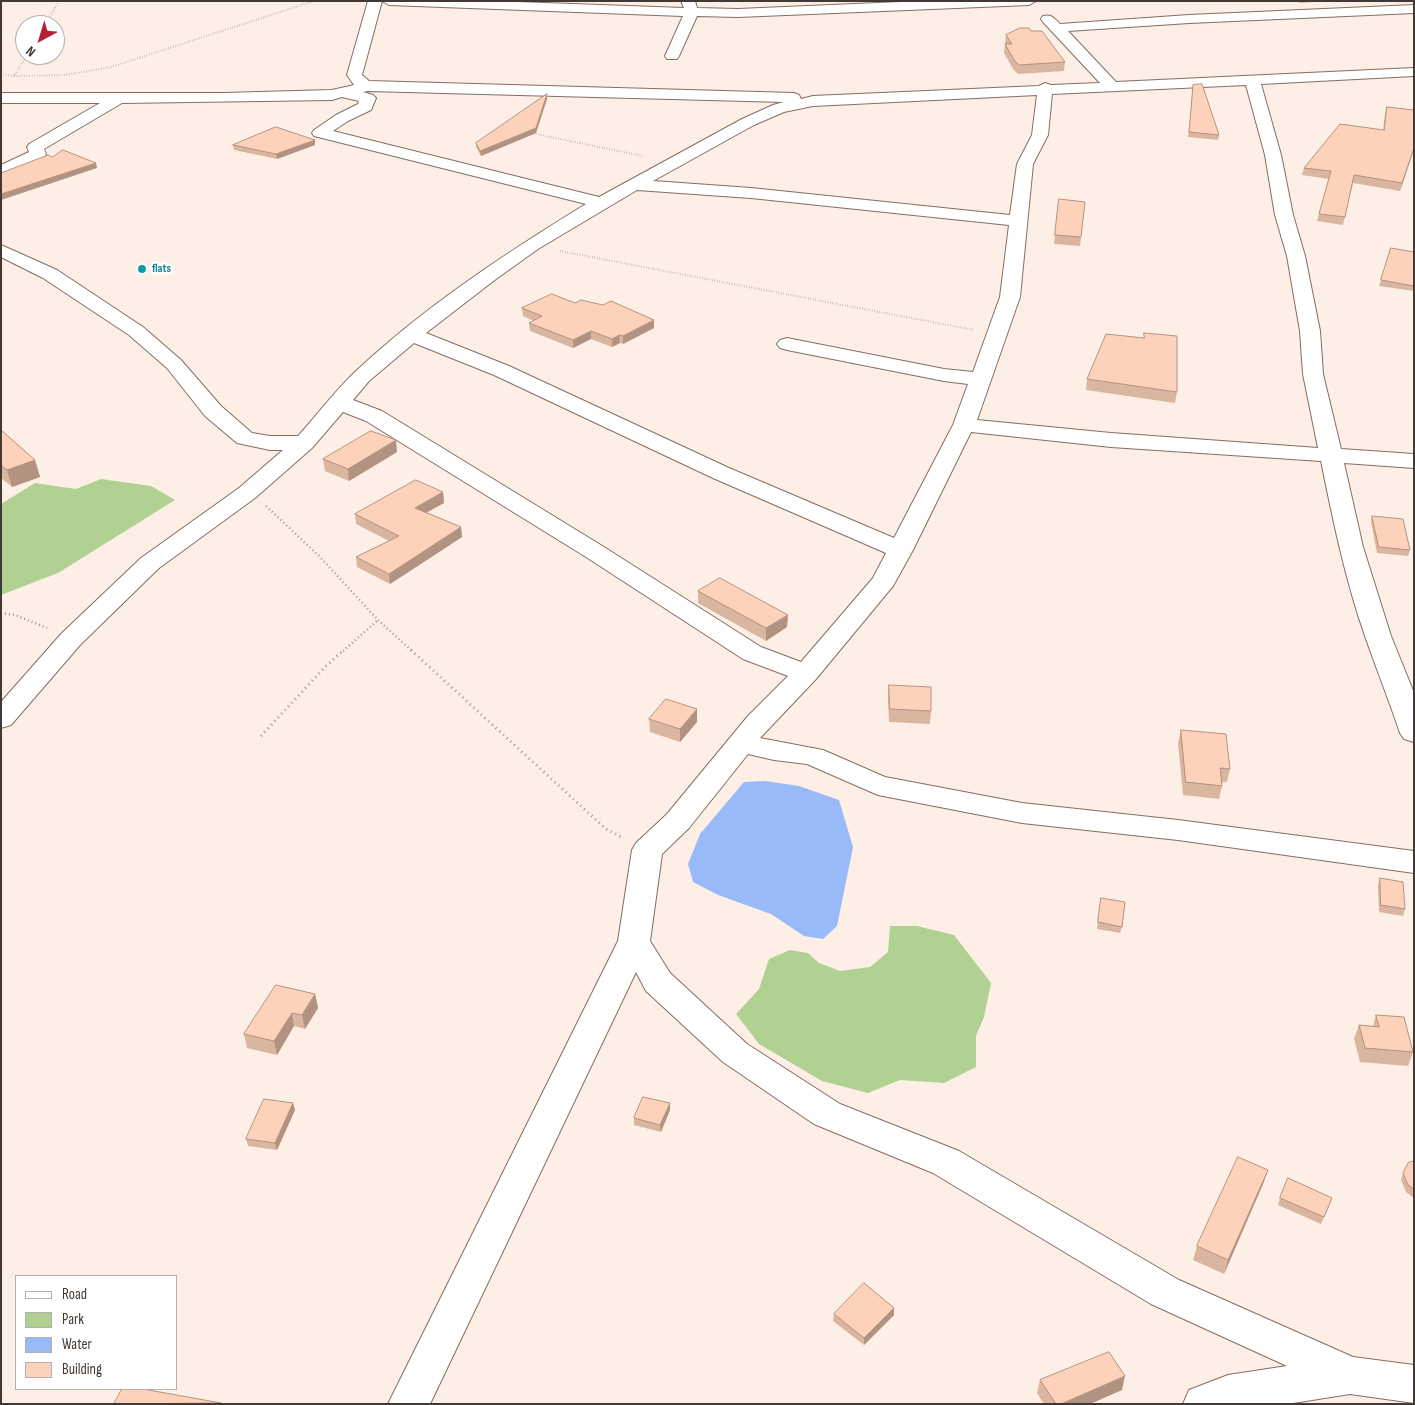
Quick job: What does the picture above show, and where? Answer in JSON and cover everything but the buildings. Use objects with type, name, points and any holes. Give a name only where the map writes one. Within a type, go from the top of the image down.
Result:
[{"type":"street","points":[[376,1],[354,75],[361,84],[368,86],[793,98],[813,101]]},
{"type":"street","points":[[389,1],[690,7],[792,12],[866,4],[1030,1],[1112,87]]},
{"type":"street","points":[[672,56],[690,7]]},
{"type":"street","points":[[1056,28],[1188,19],[1414,9]]},
{"type":"street","points":[[1,719],[70,639],[150,563],[247,493],[304,444],[338,402],[362,377],[411,335],[489,274],[532,245],[632,185],[779,108],[813,101],[1046,88],[1112,87],[1414,72]]},
{"type":"street","points":[[1252,79],[1273,155],[1284,216],[1296,256],[1310,331],[1313,374],[1351,547],[1375,627],[1414,733]]},
{"type":"street","points":[[1,98],[223,98],[344,93],[368,86]]},
{"type":"street","points":[[409,1404],[634,941],[648,850],[678,821],[758,722],[806,673],[884,582],[964,426],[1010,297],[1025,164],[1040,135],[1046,88]]},
{"type":"street","points":[[344,93],[368,98],[365,107],[342,118],[320,133],[601,203]]},
{"type":"street","points":[[1,172],[38,154],[36,147],[118,99]]},
{"type":"street","points":[[632,185],[751,193],[1018,221]]},
{"type":"street","points":[[1,250],[50,274],[136,331],[174,364],[213,412],[245,438],[270,443],[304,444]]},
{"type":"street","points":[[411,335],[448,348],[765,493],[901,550]]},
{"type":"street","points":[[788,344],[944,374],[981,379]]},
{"type":"street","points":[[338,402],[374,416],[595,552],[752,653],[806,673]]},
{"type":"street","points":[[964,426],[1111,440],[1414,461]]},
{"type":"street","points":[[741,743],[774,751],[812,756],[878,785],[1022,813],[1178,830],[1414,862]]},
{"type":"street","points":[[634,941],[658,982],[735,1052],[827,1114],[946,1162],[1165,1292],[1350,1375],[1414,1384]]},
{"type":"street","points":[[1204,1404],[1228,1394],[1350,1375]]},
{"type":"path","points":[[51,15],[59,1]]},
{"type":"path","points":[[1,74],[14,76],[65,75],[112,67],[314,1]]},
{"type":"path","points":[[14,76],[21,65]]},
{"type":"path","points":[[523,132],[676,162]]},
{"type":"path","points":[[532,245],[745,288],[997,334]]},
{"type":"path","points":[[247,493],[257,497],[319,556],[378,620],[606,829],[648,850]]},
{"type":"path","points":[[1,613],[15,615],[70,639]]},
{"type":"path","points":[[261,736],[326,666],[378,620]]},
{"type":"green space","points":[[101,479],[151,486],[175,500],[58,573],[1,595],[1,504],[35,483],[76,489]]},
{"type":"green space","points":[[890,926],[917,926],[954,935],[991,983],[984,1017],[976,1036],[976,1067],[944,1083],[900,1080],[868,1093],[822,1081],[759,1044],[736,1014],[759,989],[769,959],[790,950],[808,953],[819,963],[840,971],[870,967],[888,952]]},
{"type":"water","points":[[765,781],[799,786],[839,800],[853,847],[837,926],[823,939],[804,936],[771,914],[718,895],[693,882],[688,864],[700,834],[744,782]]},
{"type":"place","name":"flats","points":[[142,269]]}]
